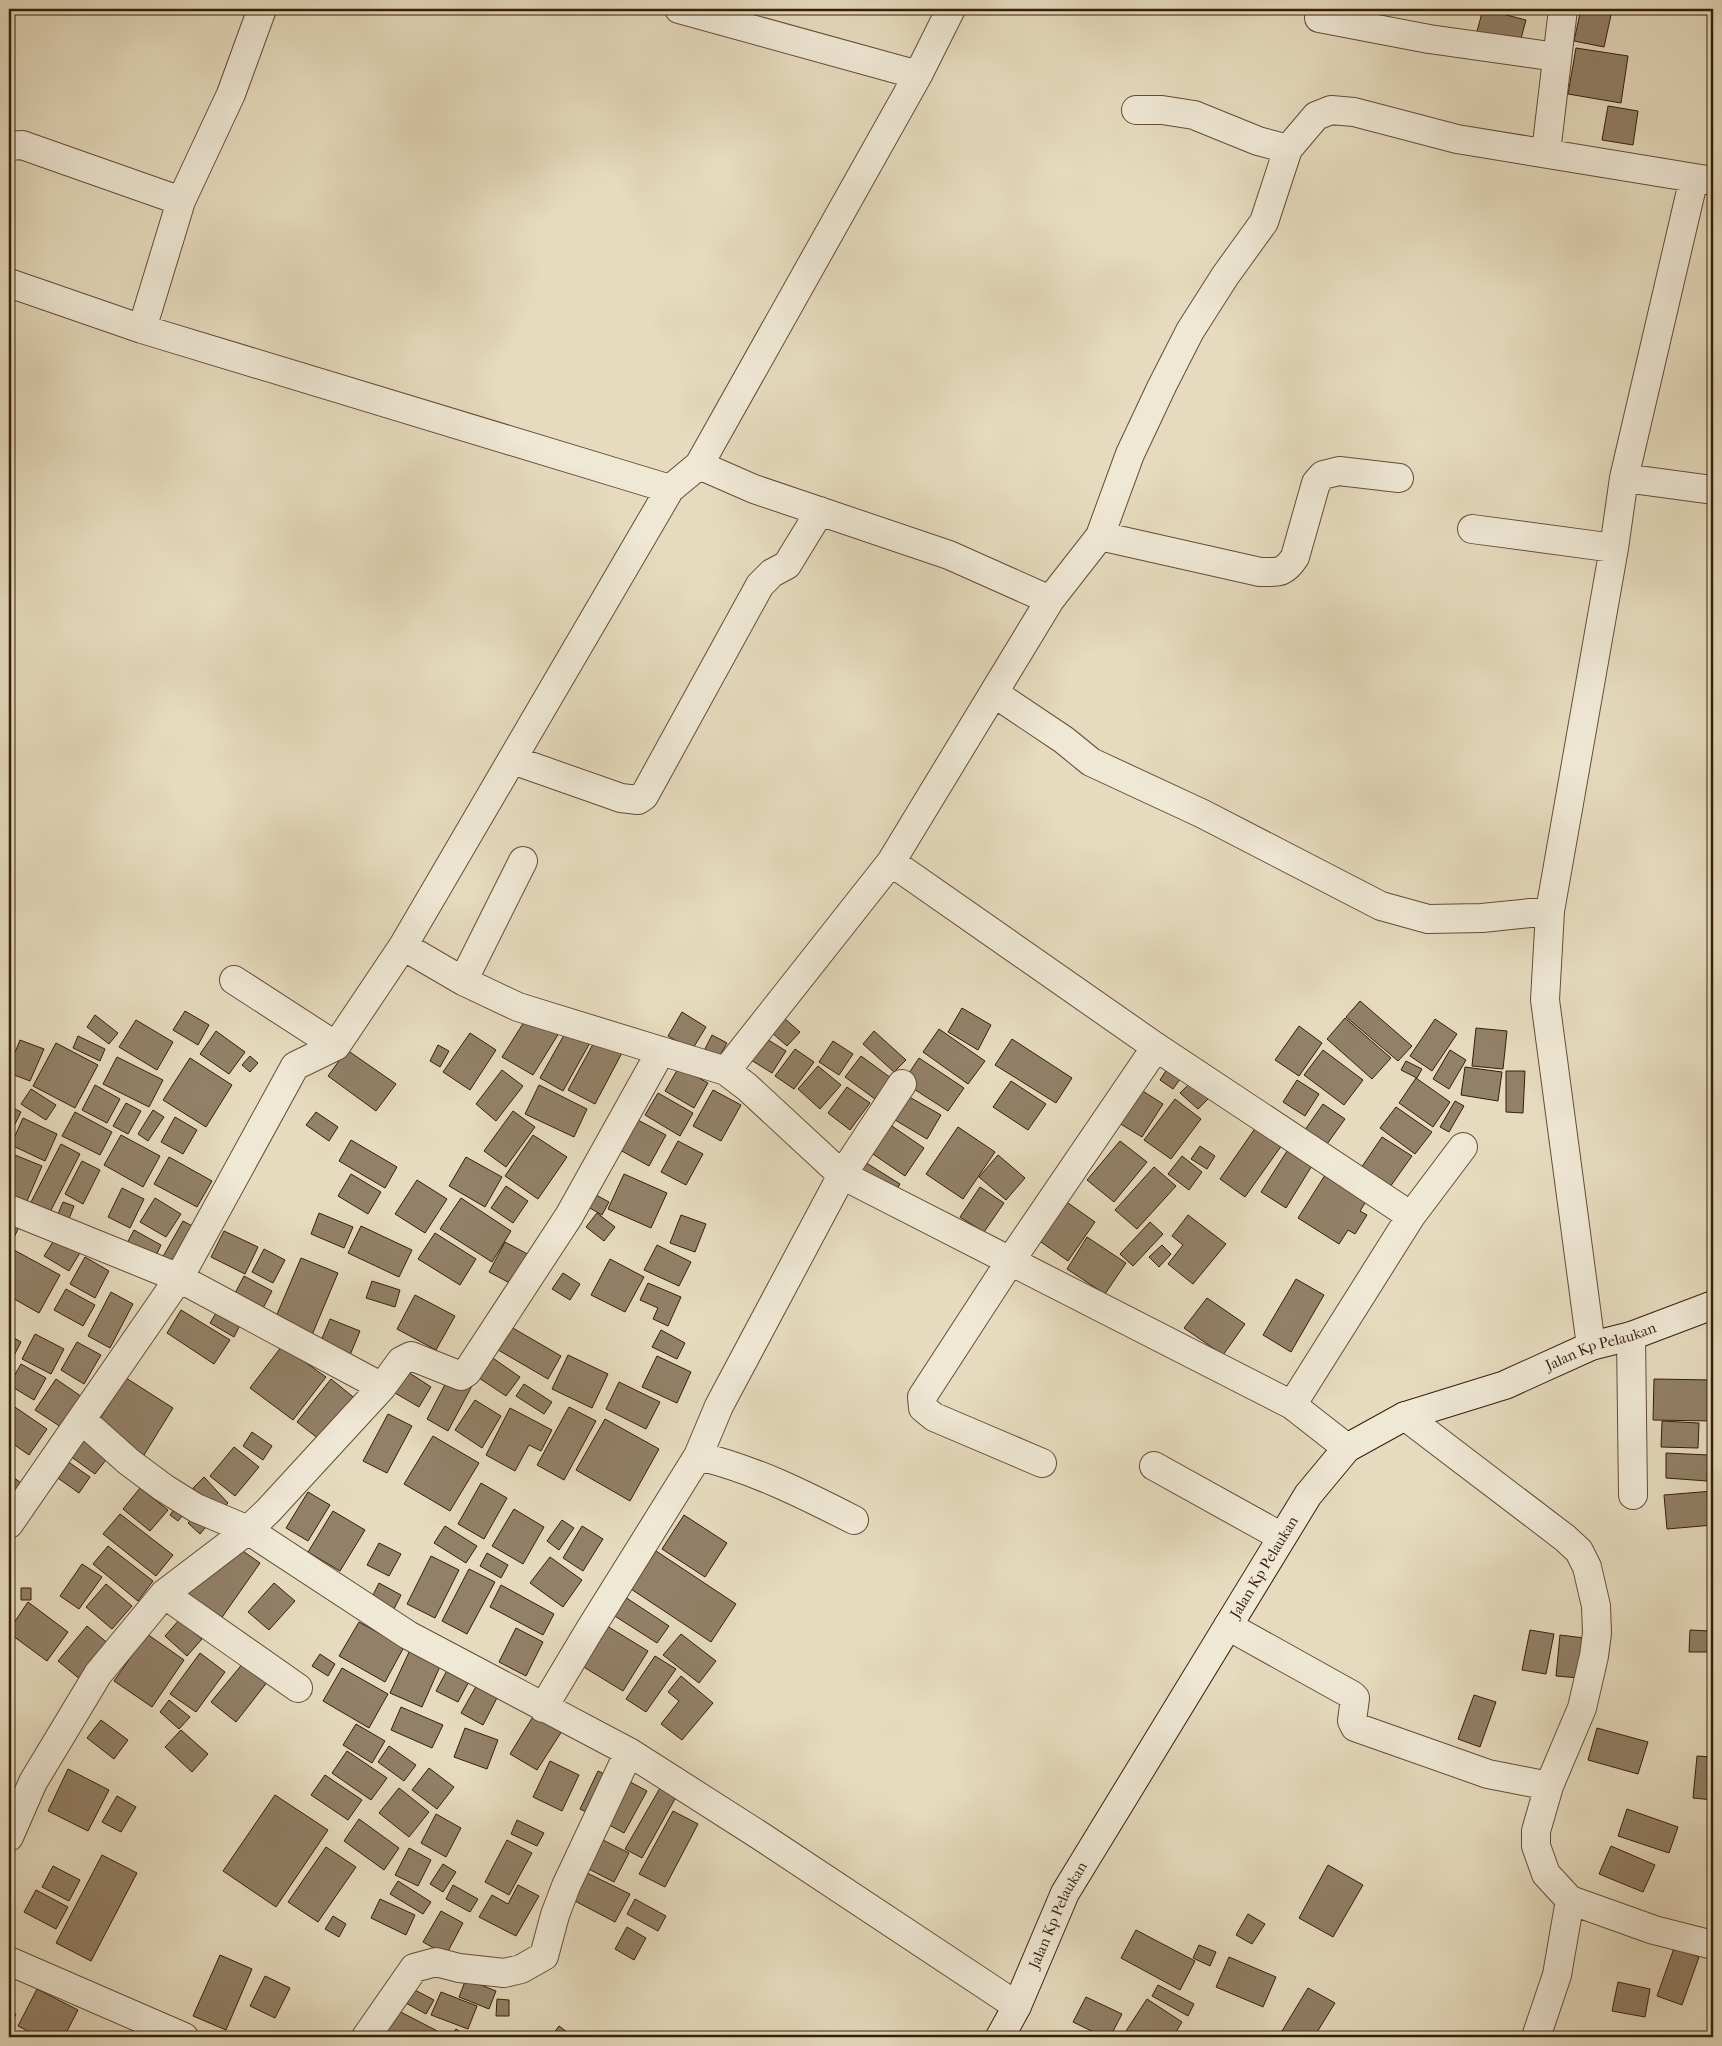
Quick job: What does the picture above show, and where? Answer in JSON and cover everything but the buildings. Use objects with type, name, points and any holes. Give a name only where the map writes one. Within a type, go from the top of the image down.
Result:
[{"type":"street","points":[[142,329],[181,202],[231,94],[262,9]]},
{"type":"street","points":[[679,9],[918,75]]},
{"type":"street","points":[[9,1524],[179,1278],[295,1066],[336,1046],[403,946],[670,488],[699,465],[918,75],[951,9]]},
{"type":"street","points":[[1546,152],[1563,9]]},
{"type":"street","points":[[1319,18],[1429,39],[1557,56]]},
{"type":"street","points":[[1136,110],[1162,110],[1194,115],[1258,141],[1288,150]]},
{"type":"street","points":[[726,1072],[891,862],[1050,600],[1100,536],[1130,454],[1190,331],[1225,276],[1264,222],[1288,150],[1316,116],[1331,110],[1354,112],[1457,138],[1703,180],[1624,478],[1614,548],[1550,911],[1545,1000],[1591,1346]]},
{"type":"street","points":[[9,146],[22,145],[181,202]]},
{"type":"street","points":[[9,283],[142,329],[670,488]]},
{"type":"street","points":[[699,465],[754,489],[949,555],[1050,600]]},
{"type":"street","points":[[1100,536],[1260,572],[1282,572],[1289,567],[1295,557],[1316,483],[1323,475],[1339,471],[1400,478]]},
{"type":"street","points":[[1624,478],[1713,490]]},
{"type":"street","points":[[513,760],[621,798],[638,800],[644,796],[760,585],[772,573],[787,565],[820,511]]},
{"type":"street","points":[[1472,529],[1614,548]]},
{"type":"street","points":[[994,693],[1064,740],[1091,762],[1204,814],[1382,906],[1428,919],[1482,918],[1550,911]]},
{"type":"street","points":[[464,981],[523,861]]},
{"type":"street","points":[[891,862],[1156,1047],[1410,1216]]},
{"type":"street","points":[[403,946],[464,981],[518,1007],[726,1072],[747,1087],[842,1175],[1292,1405],[1347,1448]]},
{"type":"street","points":[[234,980],[336,1046]]},
{"type":"street","points":[[1042,1463],[934,1417],[924,1408],[922,1396],[1011,1260],[1156,1047]]},
{"type":"street","points":[[9,1836],[33,1782],[98,1674],[164,1594],[248,1530],[300,1477],[382,1387],[401,1361],[411,1356],[461,1376],[467,1372],[569,1216],[662,1051]]},
{"type":"street","points":[[543,1708],[698,1456],[719,1406],[842,1175],[902,1084]]},
{"type":"street","points":[[1292,1405],[1410,1216],[1464,1147]]},
{"type":"street","points":[[9,1209],[179,1278],[382,1387]]},
{"type":"street","name":"Jalan Kp Pelaukan","points":[[1000,2037],[1017,2006],[1065,1893],[1308,1495],[1347,1448],[1405,1416],[1505,1385],[1591,1346],[1631,1336],[1713,1305]]},
{"type":"street","points":[[1631,1336],[1633,1495]]},
{"type":"street","points":[[1405,1416],[1565,1538],[1578,1551],[1587,1567],[1596,1606],[1597,1633],[1594,1656],[1582,1708],[1549,1786],[1536,1831],[1536,1846],[1546,1874],[1570,1900],[1654,1930],[1713,1945]]},
{"type":"street","points":[[82,1420],[129,1462],[164,1488],[196,1508],[248,1530],[408,1636],[629,1752],[759,1835],[1017,2006]]},
{"type":"street","points":[[698,1456],[724,1462],[786,1486],[854,1520]]},
{"type":"street","points":[[1154,1466],[1282,1537]]},
{"type":"street","points":[[164,1594],[298,1688]]},
{"type":"street","points":[[1228,1626],[1352,1695],[1356,1703],[1352,1715],[1355,1727],[1488,1774],[1549,1786]]},
{"type":"street","points":[[366,2037],[414,1968],[436,1962],[459,1968],[504,1973],[521,1969],[544,1956],[555,1915],[566,1886],[629,1752]]},
{"type":"street","points":[[1536,2037],[1557,1975],[1570,1900]]},
{"type":"street","points":[[9,1961],[184,2037]]}]
